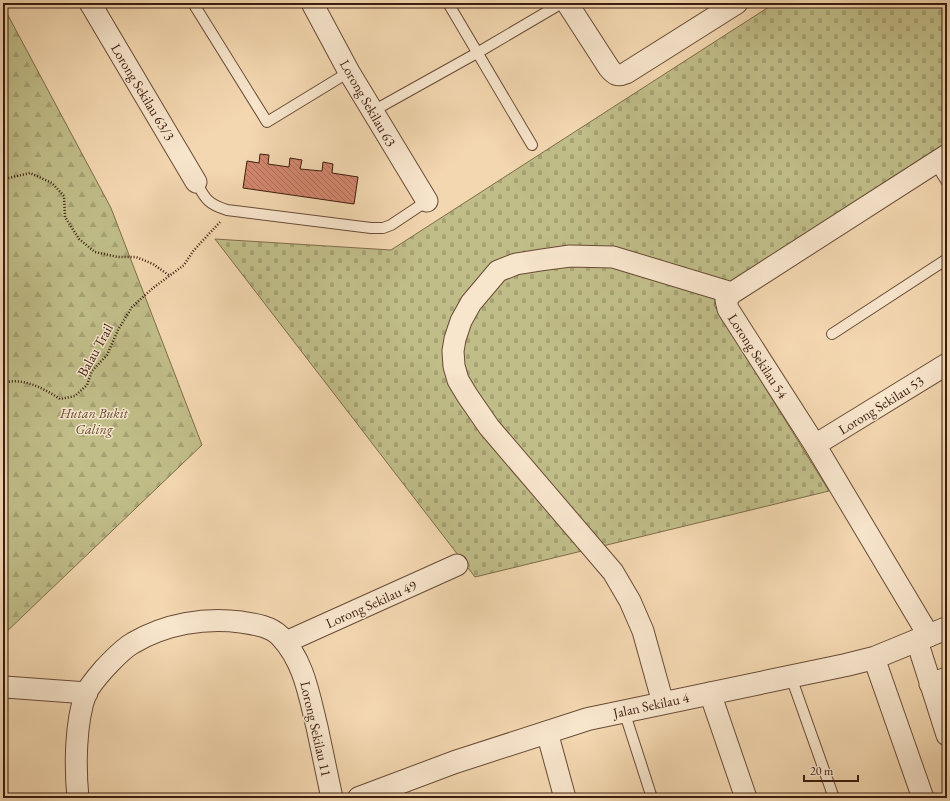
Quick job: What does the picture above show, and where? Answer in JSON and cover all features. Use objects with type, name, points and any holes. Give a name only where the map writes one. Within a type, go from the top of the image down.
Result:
[{"type":"street","name":"Lorong Sekilau 63","points":[[312,3],[349,72],[427,201]]},
{"type":"street","points":[[567,3],[609,68],[614,74],[620,76],[737,3]]},
{"type":"street","name":"Lorong Sekilau 63/3","points":[[95,5],[196,182]]},
{"type":"street","name":"Lorong Sekilau 54","points":[[941,159],[732,293],[726,300],[728,309],[816,445],[931,635],[947,734]]},
{"type":"street","points":[[662,702],[643,631],[630,601],[613,572],[489,427],[458,380],[454,366],[454,345],[461,321],[471,304],[498,271],[516,264],[570,256],[613,257],[732,293]]},
{"type":"street","name":"Lorong Sekilau 53","points":[[816,445],[947,364]]},
{"type":"street","name":"Lorong Sekilau 49","points":[[286,642],[457,565]]},
{"type":"street","name":"Lorong Sekilau 11","points":[[78,798],[75,775],[78,730],[87,692],[112,660],[132,644],[151,633],[204,620],[248,623],[265,627],[278,634],[286,642],[294,654],[306,681],[332,798]]},
{"type":"street","name":"Jalan Sekilau 4","points":[[367,796],[455,762],[588,719],[662,702],[846,665],[874,658],[931,635]]},
{"type":"street","points":[[874,658],[923,798]]},
{"type":"street","points":[[5,687],[87,692]]},
{"type":"street","points":[[710,693],[746,798]]},
{"type":"street","points":[[547,732],[565,798]]},
{"type":"lane","points":[[193,3],[267,122],[349,72]]},
{"type":"lane","points":[[448,3],[532,145]]},
{"type":"lane","points":[[373,111],[477,53],[562,3]]},
{"type":"lane","points":[[941,159],[947,182]]},
{"type":"lane","points":[[196,182],[206,199],[216,207],[227,210],[371,228],[383,228],[391,225],[427,201]]},
{"type":"lane","points":[[832,334],[947,259]]},
{"type":"lane","points":[[791,677],[834,798]]},
{"type":"lane","points":[[624,711],[652,798]]},
{"type":"path","points":[[3,181],[30,173],[52,182],[64,196],[65,217],[79,238],[95,252],[118,257],[136,258],[153,264],[170,276]]},
{"type":"path","name":"Balau Trail","points":[[3,383],[26,382],[47,390],[60,399],[76,396],[87,385],[92,372],[107,355],[118,330],[132,307],[153,288],[184,265],[194,250],[218,225],[227,210]]},
{"type":"green space","points":[[775,3],[947,3],[947,144],[717,294],[714,305],[829,491],[475,577],[215,239],[391,250]]},
{"type":"green space","name":"Hutan Bukit Galing","points":[[3,6],[111,208],[202,445],[3,635]]},
{"type":"building","points":[[260,154],[269,155],[268,164],[289,167],[290,158],[302,160],[300,169],[322,171],[323,162],[333,164],[332,173],[358,177],[354,204],[243,188],[247,161],[259,163]]}]
